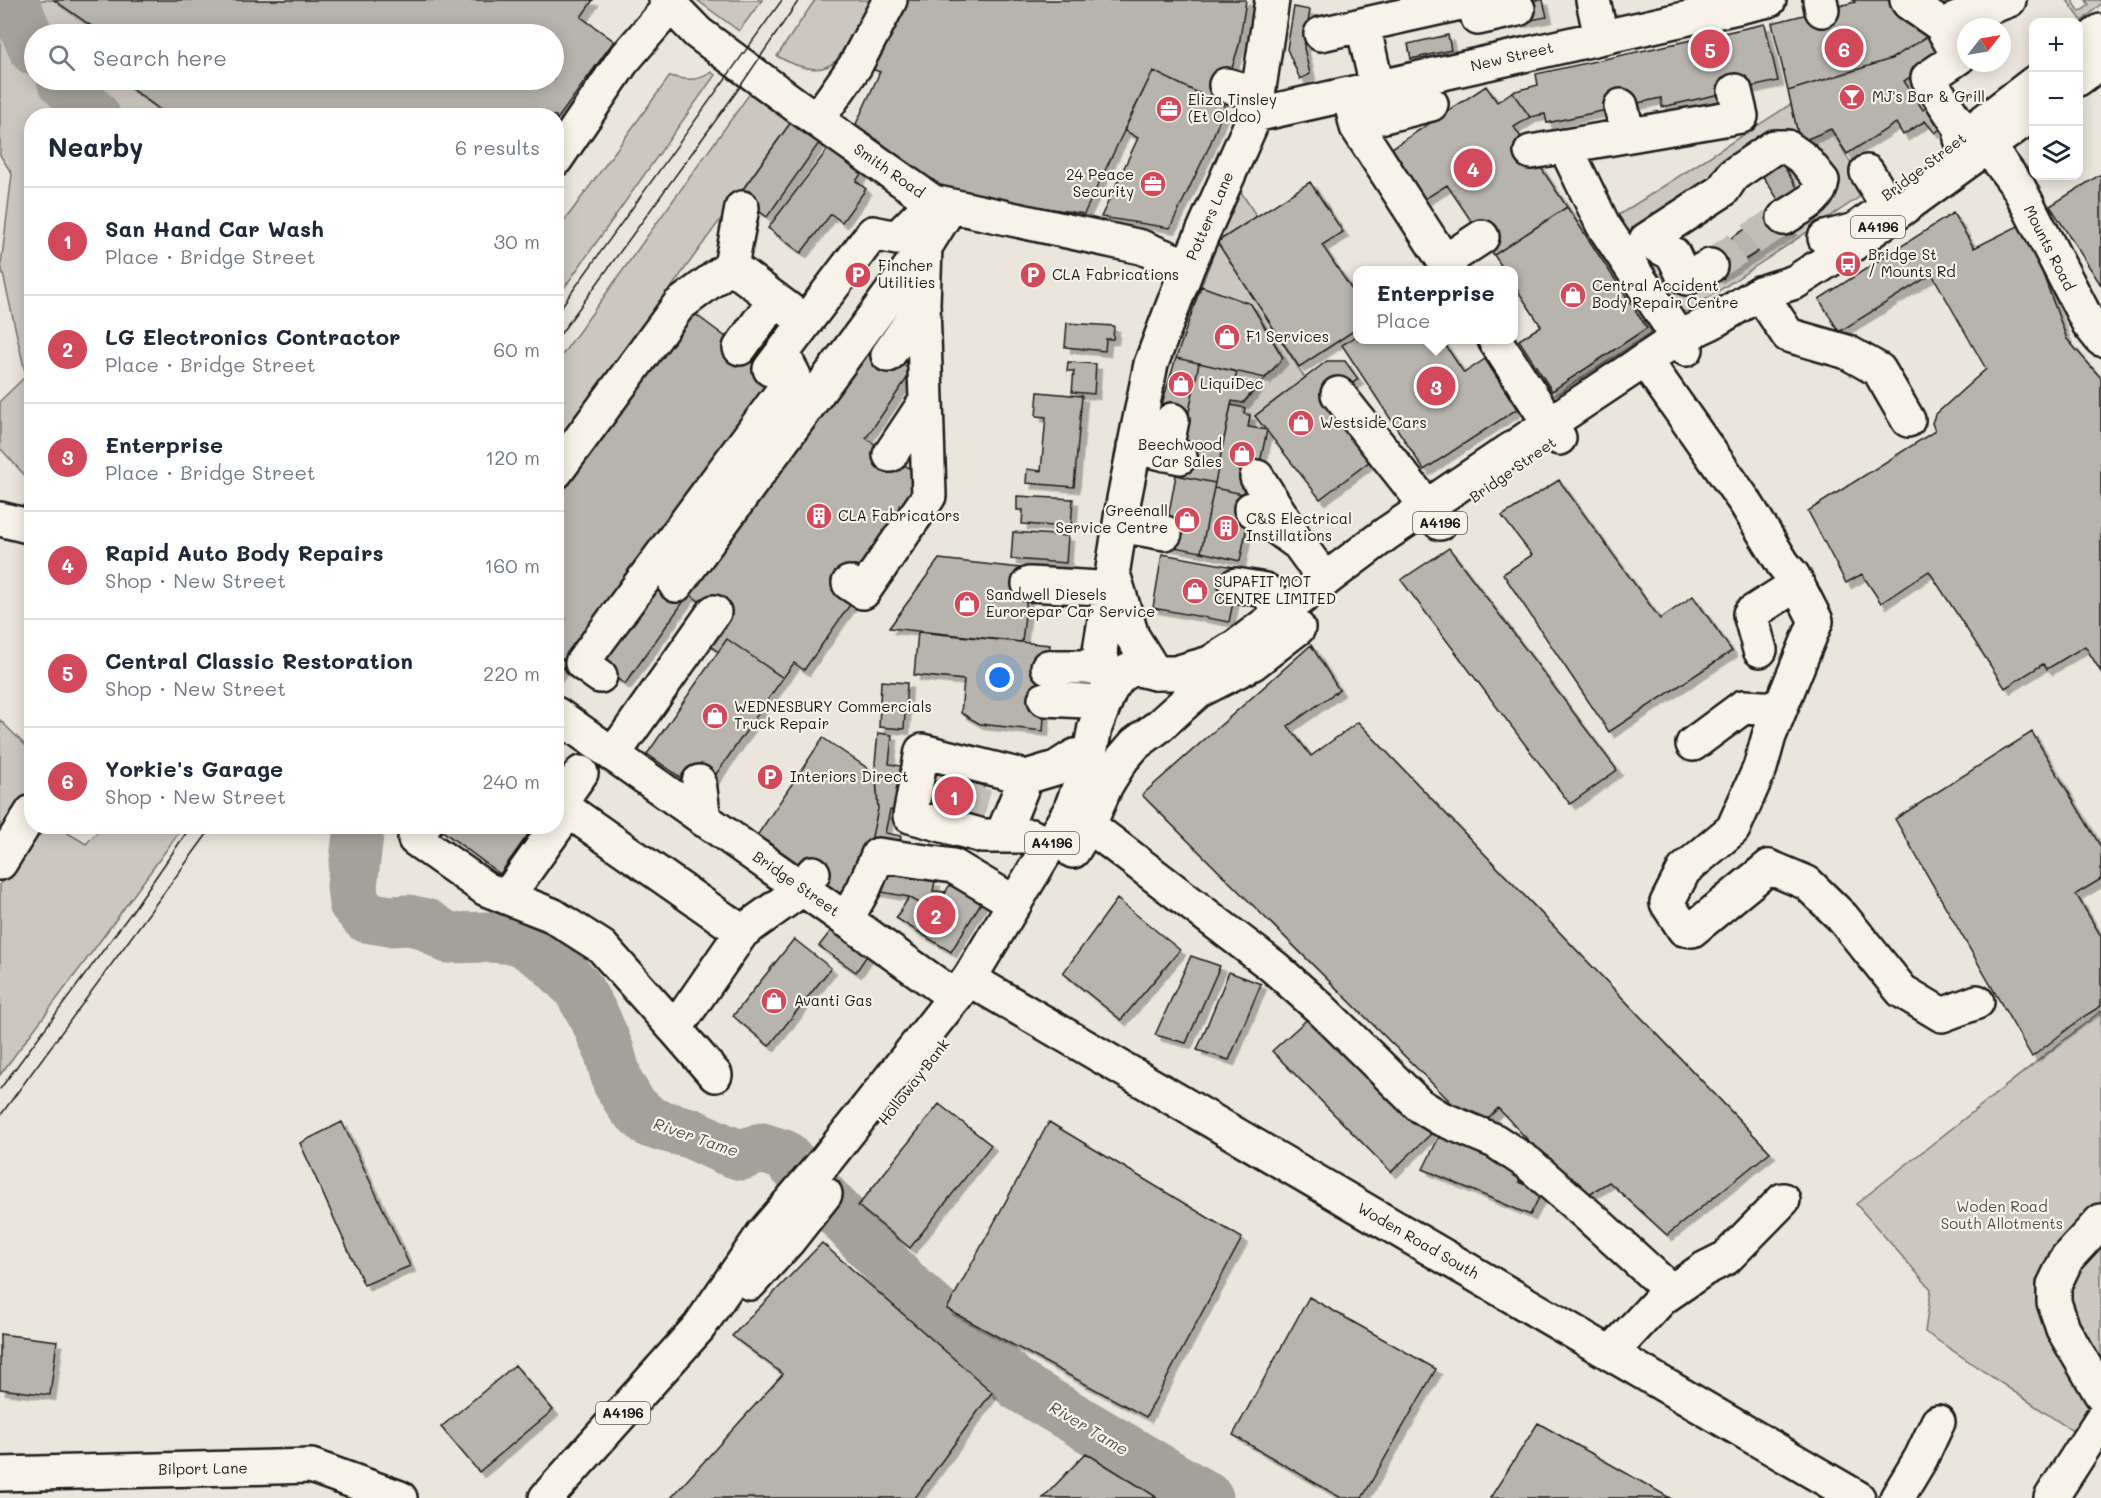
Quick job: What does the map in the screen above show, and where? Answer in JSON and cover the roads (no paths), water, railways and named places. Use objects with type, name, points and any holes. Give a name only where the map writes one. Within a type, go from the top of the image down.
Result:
[{"type":"street","points":[[817,120],[861,81],[890,0]]},
{"type":"street","name":"Potters Lane","points":[[1105,694],[1100,651],[1114,583],[1120,525],[1160,452],[1159,408],[1151,364],[1177,325],[1188,266],[1256,104],[1272,0]]},
{"type":"street","points":[[1321,34],[1474,0],[1478,18],[1518,9]]},
{"type":"street","points":[[1593,0],[1601,37]]},
{"type":"street","points":[[1907,0],[1941,25],[2009,0]]},
{"type":"street","points":[[564,147],[622,62],[668,3]]},
{"type":"street","name":"Smith Road","points":[[668,3],[698,33],[817,120],[942,204],[991,207],[1040,217],[1141,247],[1188,266]]},
{"type":"street","name":"New Street","points":[[1256,104],[1360,100],[1601,37],[1643,14],[1726,4],[1781,6]]},
{"type":"street","points":[[1363,25],[1357,128],[1438,265],[1482,237]]},
{"type":"street","name":"Mounts Road","points":[[1941,25],[1959,57],[1928,78],[2019,188],[2089,324],[2101,339]]},
{"type":"street","points":[[2083,46],[2101,31]]},
{"type":"street","points":[[2083,77],[2101,62]]},
{"type":"street","points":[[1226,85],[1256,104]]},
{"type":"street","name":"A4196","points":[[1978,137],[2029,88]]},
{"type":"street","points":[[1360,100],[1376,118],[1431,104]]},
{"type":"street","points":[[1531,152],[1625,121],[1719,103]]},
{"type":"street","name":"A4196","points":[[1978,137],[2029,115]]},
{"type":"street","points":[[1583,133],[1603,225],[1635,247],[1674,254],[1682,273],[1687,278],[1710,266]]},
{"type":"street","points":[[1825,238],[1855,230],[1978,137]]},
{"type":"street","name":"Bridge Street","points":[[1760,293],[1788,265],[1825,238],[1875,185],[1978,137]]},
{"type":"street","name":"Bridge Street","points":[[972,988],[1079,818],[1082,759],[1105,694],[1119,677],[1130,670],[1175,673],[1210,663],[1325,580],[1434,515],[1712,322],[1760,293],[1795,282],[1879,227],[1978,137]]},
{"type":"street","points":[[1635,247],[1723,190],[1733,175],[1774,147],[1787,147],[1804,159],[1822,181],[1816,197],[1784,218]]},
{"type":"street","points":[[676,585],[925,247],[942,204]]},
{"type":"street","points":[[600,676],[582,663],[670,533],[794,375],[776,361],[873,233],[897,238],[942,204]]},
{"type":"street","points":[[564,461],[679,305],[731,267],[742,208]]},
{"type":"street","points":[[849,583],[863,592],[875,560],[929,496],[923,304],[925,247]]},
{"type":"street","points":[[1635,247],[1682,344]]},
{"type":"street","points":[[731,267],[805,322]]},
{"type":"street","points":[[1760,293],[1788,335],[1847,352],[1879,370],[1908,420]]},
{"type":"street","points":[[740,348],[775,300]]},
{"type":"street","points":[[888,355],[923,304]]},
{"type":"street","points":[[1498,344],[1554,431]]},
{"type":"street","points":[[1649,366],[1733,485],[1797,584],[1816,621],[1769,736],[1760,768],[1733,829],[1684,870],[1667,903],[1684,929],[1692,930],[1769,867],[1807,883],[1842,917],[1902,991],[1942,1016],[1977,1002]]},
{"type":"street","points":[[1338,394],[1434,515]]},
{"type":"street","points":[[890,455],[926,401]]},
{"type":"street","points":[[1257,477],[1299,544],[1325,580]]},
{"type":"street","points":[[1251,509],[1299,544]]},
{"type":"street","name":"Bridge Street","points":[[972,988],[1015,903],[1050,846],[1079,818],[1106,785],[1122,759],[1136,744],[1198,691],[1253,663],[1434,515]]},
{"type":"street","points":[[0,519],[24,526]]},
{"type":"street","points":[[1120,525],[1165,533]]},
{"type":"street","points":[[1029,584],[1114,583]]},
{"type":"street","name":"Potters Lane","points":[[1114,583],[1132,636],[1155,673]]},
{"type":"street","points":[[1760,650],[1750,614],[1797,584]]},
{"type":"street","points":[[1236,585],[1265,590],[1282,612]]},
{"type":"street","points":[[625,763],[714,612]]},
{"type":"street","points":[[1105,694],[1109,711],[1120,727],[1134,733],[1159,725],[1171,708],[1170,692],[1155,673]]},
{"type":"street","points":[[1105,694],[1046,695],[1105,694]]},
{"type":"street","points":[[1693,744],[1743,707],[1780,709]]},
{"type":"street","name":"Bridge Street","points":[[564,720],[704,820],[808,881],[846,920],[972,988]]},
{"type":"street","points":[[1050,846],[1031,836],[982,836],[948,819],[910,816],[922,751],[946,766],[978,774],[1026,777],[1082,759]]},
{"type":"street","points":[[564,801],[581,773]]},
{"type":"street","points":[[1002,836],[1026,777]]},
{"type":"street","points":[[699,782],[704,820]]},
{"type":"street","points":[[564,808],[742,932]]},
{"type":"street","points":[[1079,818],[1274,967],[1320,1008],[1419,1105],[1440,1118],[1495,1141],[1528,1163],[1671,1291]]},
{"type":"street","points":[[0,863],[24,825]]},
{"type":"street","points":[[418,834],[415,839],[486,889],[552,915],[602,947],[715,1075]]},
{"type":"street","points":[[507,897],[544,834]]},
{"type":"street","points":[[846,920],[864,888],[878,855],[915,869],[953,866],[1015,903]]},
{"type":"street","points":[[675,1029],[742,932],[808,881]]},
{"type":"street","name":"Holloway Bank","points":[[546,1498],[699,1327],[752,1280],[775,1238],[972,988]]},
{"type":"street","name":"Woden Road South","points":[[972,988],[1611,1353],[1821,1490],[1858,1498]]},
{"type":"street","points":[[1611,1353],[1662,1298],[1704,1269],[1726,1258],[1783,1200]]},
{"type":"street","points":[[2101,1221],[2067,1258],[2054,1285],[2054,1302],[2063,1329],[2101,1394]]},
{"type":"street","points":[[2051,1498],[2101,1420]]},
{"type":"street","points":[[1897,1498],[1921,1458],[1938,1422]]},
{"type":"street","name":"Bilport Lane","points":[[0,1474],[311,1466],[400,1498]]},
{"type":"waterway","name":"River Tame","points":[[13,0],[24,26]]},
{"type":"waterway","name":"River Tame","points":[[71,90],[88,108]]},
{"type":"waterway","name":"River Tame","points":[[358,834],[352,886],[354,903],[366,917],[390,921],[409,920],[426,924],[448,938],[519,939],[549,959],[577,987],[595,1018],[609,1051],[618,1083],[632,1106],[651,1123],[690,1133],[741,1155],[762,1148],[784,1155],[905,1284],[1019,1386],[1208,1498]]},
{"type":"tunnel","points":[[1710,266],[1784,218]]},
{"type":"tunnel","points":[[935,808],[944,775]]},
{"type":"tunnel","points":[[965,817],[975,783]]},
{"type":"tram line","points":[[564,303],[782,0]]},
{"type":"tram line","points":[[564,329],[737,91],[799,0]]},
{"type":"tram line","points":[[0,1089],[131,913],[185,834]]},
{"type":"tram line","points":[[0,1116],[207,834]]},
{"type":"place","name":"Yorkie's Garage","points":[[1844,48]]},
{"type":"place","name":"Central Classic Restoration","points":[[1710,49]]},
{"type":"place","name":"MJ's Bar & Grill","points":[[1852,97]]},
{"type":"place","name":"Eliza Tinsley (Et Oldco)","points":[[1169,109]]},
{"type":"place","name":"Rapid Auto Body Repairs","points":[[1473,168]]},
{"type":"place","name":"24 Peace Security","points":[[1153,184]]},
{"type":"place","name":"Bridge St / Mounts Rd","points":[[1848,264]]},
{"type":"place","name":"Fincher Utilities","points":[[858,275]]},
{"type":"place","name":"CLA Fabrications","points":[[1033,275]]},
{"type":"place","name":"Central Accident Body Repair Centre","points":[[1573,295]]},
{"type":"place","name":"F1 Services","points":[[1227,337]]},
{"type":"place","name":"LiquiDec","points":[[1181,384]]},
{"type":"place","name":"Enterprise","points":[[1436,386]]},
{"type":"place","name":"Westside Cars","points":[[1301,423]]},
{"type":"place","name":"Beechwood Car Sales","points":[[1242,454]]},
{"type":"place","name":"CLA Fabricators","points":[[819,516]]},
{"type":"place","name":"Greenall Service Centre","points":[[1187,520]]},
{"type":"place","name":"C&S Electrical Instillations","points":[[1226,528]]},
{"type":"place","name":"SUPAFIT MOT CENTRE LIMITED","points":[[1195,591]]},
{"type":"place","name":"Sandwell Diesels Eurorepar Car Service","points":[[967,604]]},
{"type":"place","name":"WEDNESBURY Commercials Truck Repair","points":[[715,716]]},
{"type":"place","name":"Interiors Direct","points":[[770,777]]},
{"type":"place","name":"San Hand Car Wash","points":[[954,796]]},
{"type":"place","name":"LG Electronics Contractor","points":[[936,915]]},
{"type":"place","name":"Avanti Gas","points":[[774,1001]]},
{"type":"park label","name":"Woden Road South Allotments","points":[[2002,1216]]}]
